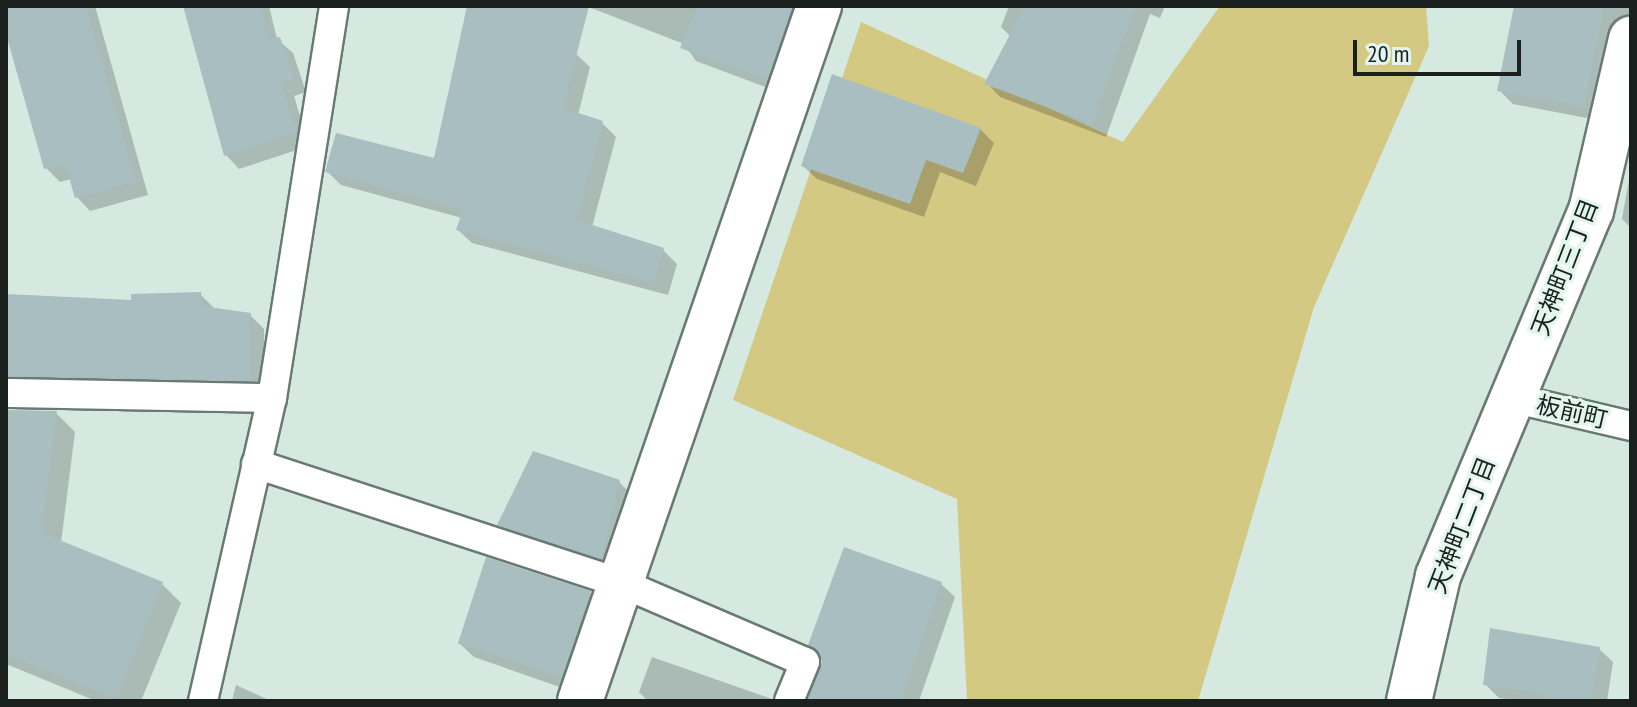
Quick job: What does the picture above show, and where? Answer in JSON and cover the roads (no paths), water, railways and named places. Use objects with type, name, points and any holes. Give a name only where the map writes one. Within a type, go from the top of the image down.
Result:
[{"type":"street","points":[[580,701],[819,6]]},
{"type":"street","name":"天神町三丁目","points":[[1512,398],[1591,211],[1631,39]]},
{"type":"street","name":"天神町二丁目","points":[[1409,701],[1438,576],[1512,398]]},
{"type":"lane","points":[[203,701],[272,398],[334,6]]},
{"type":"lane","points":[[6,393],[272,398]]},
{"type":"lane","name":"板前町","points":[[1512,398],[1631,426]]},
{"type":"lane","points":[[256,464],[621,583],[805,662],[789,701]]}]
